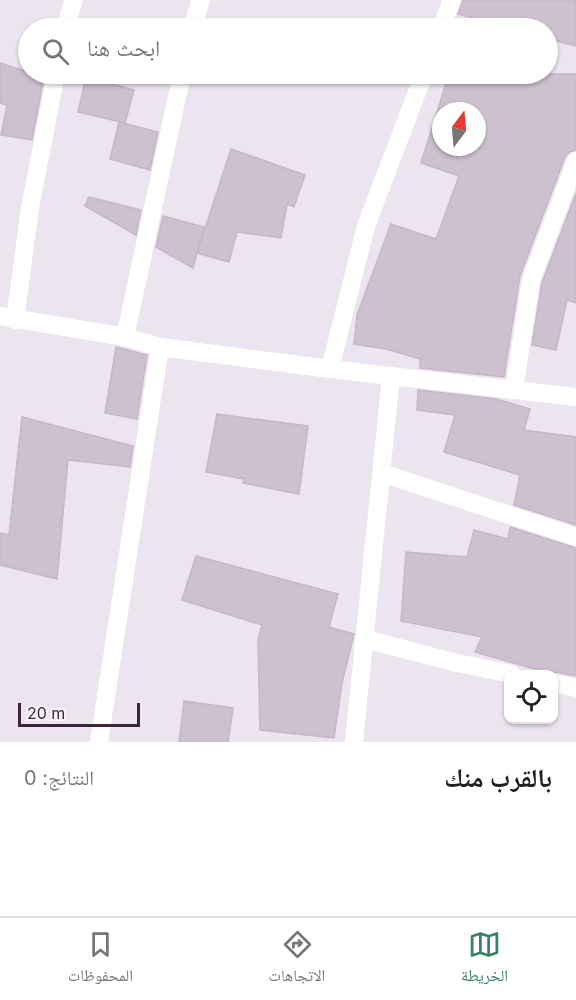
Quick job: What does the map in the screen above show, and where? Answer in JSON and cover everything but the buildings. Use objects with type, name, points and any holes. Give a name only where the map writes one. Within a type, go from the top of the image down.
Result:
[{"type":"street","points":[[68,18],[74,0]]},
{"type":"street","points":[[195,18],[201,0]]},
{"type":"street","points":[[445,18],[452,0]]},
{"type":"street","points":[[54,84],[7,318],[125,337],[159,346],[330,369],[576,397]]},
{"type":"street","points":[[125,337],[180,84]]},
{"type":"street","points":[[330,369],[366,226],[420,84]]},
{"type":"street","points":[[514,390],[531,280],[576,161]]},
{"type":"street","points":[[99,742],[159,346]]},
{"type":"street","points":[[354,742],[391,376]]},
{"type":"street","points":[[382,473],[576,537]]},
{"type":"street","points":[[365,639],[504,673]]},
{"type":"street","points":[[558,684],[576,688]]}]
